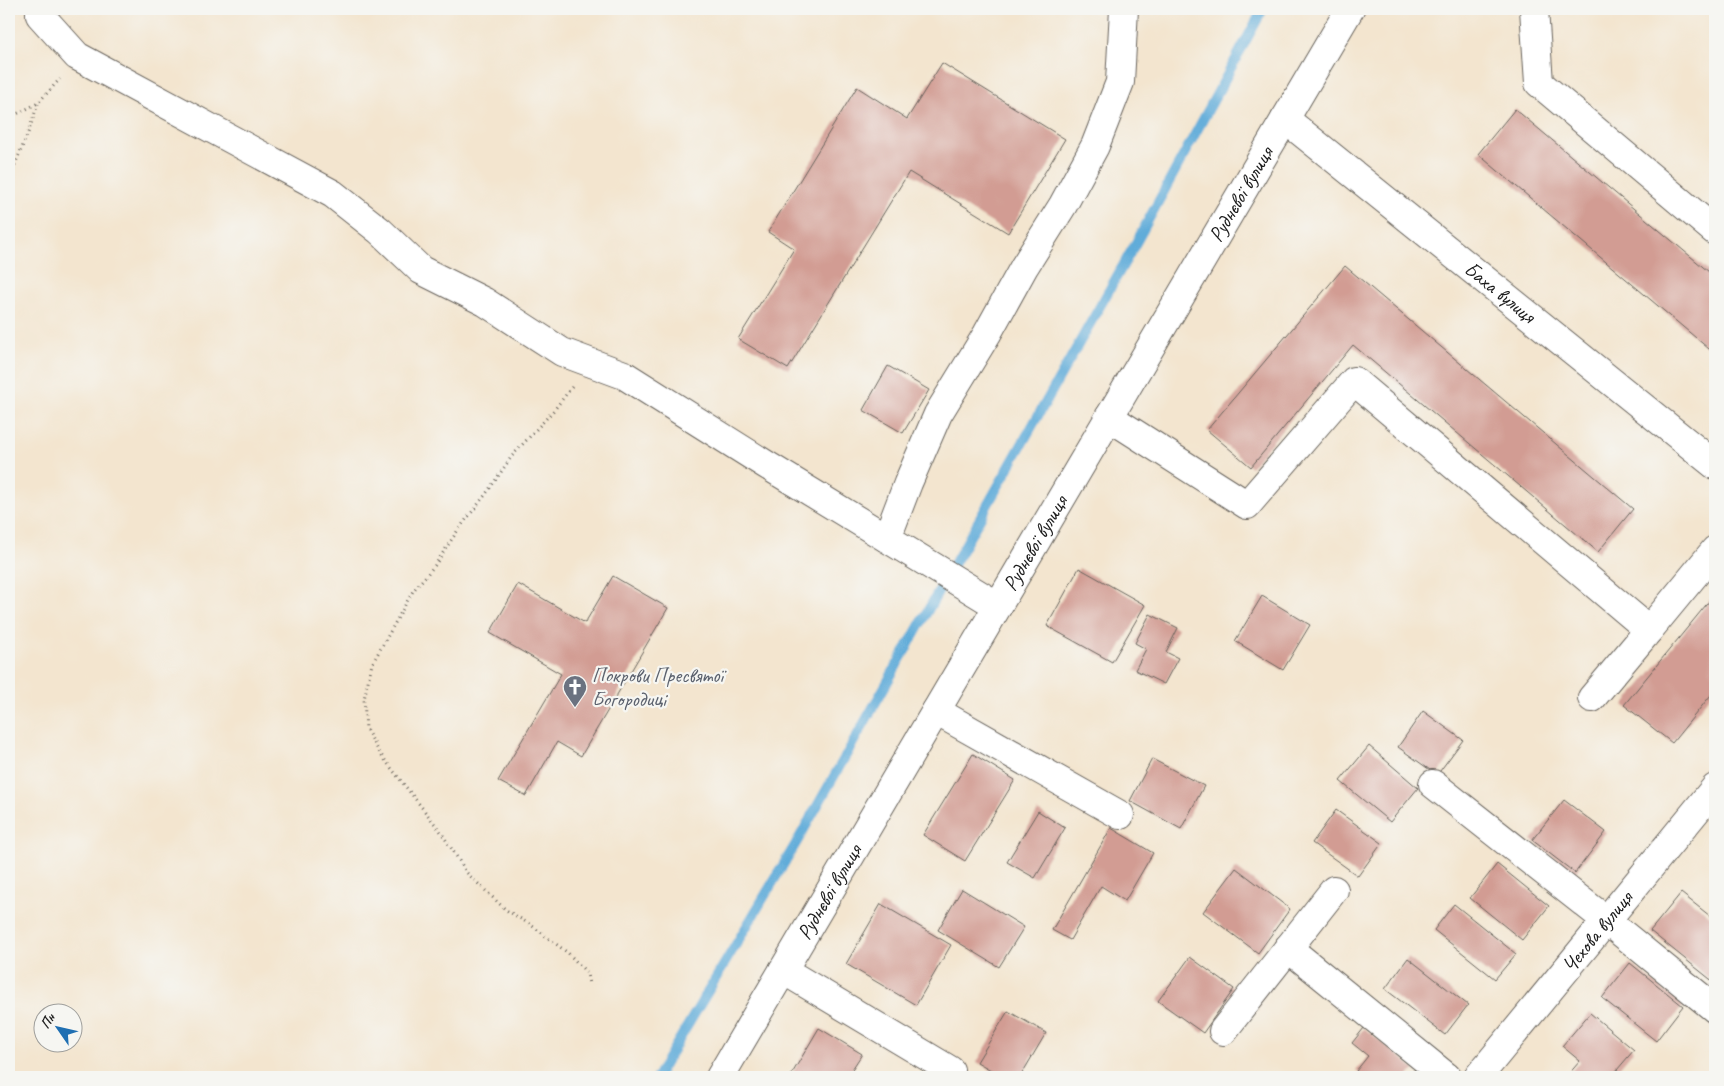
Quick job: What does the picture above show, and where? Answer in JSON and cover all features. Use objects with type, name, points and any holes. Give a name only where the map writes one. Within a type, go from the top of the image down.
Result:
[{"type":"street","points":[[40,9],[40,15],[77,56],[332,194],[380,231],[421,270],[485,302],[562,352],[624,375],[765,464],[998,606]]},
{"type":"street","points":[[887,538],[938,414],[987,334],[1024,267],[1064,205],[1095,146],[1120,82],[1124,9]]},
{"type":"street","name":"Руднєвої вулиця","points":[[720,1077],[1350,9]]},
{"type":"street","points":[[1534,9],[1539,83],[1715,231]]},
{"type":"street","name":"Баха вулиця","points":[[1285,119],[1714,462]]},
{"type":"street","points":[[1109,417],[1247,505],[1354,381],[1648,630]]},
{"type":"street","points":[[1592,698],[1715,550]]},
{"type":"street","points":[[936,711],[1120,815]]},
{"type":"street","points":[[1434,784],[1715,1009]]},
{"type":"street","name":"Чехова вулиця","points":[[1478,1077],[1715,788]]},
{"type":"street","points":[[1222,1031],[1334,890]]},
{"type":"street","points":[[1288,948],[1447,1077]]},
{"type":"street","points":[[783,970],[950,1070]]},
{"type":"path","points":[[9,118],[38,103],[54,87],[77,56]]},
{"type":"path","points":[[9,179],[38,103]]},
{"type":"path","points":[[589,984],[587,973],[568,953],[531,925],[506,910],[467,873],[441,832],[381,755],[366,729],[364,699],[372,664],[413,591],[435,565],[512,456],[554,410],[591,363]]},
{"type":"building","points":[[942,63],[1065,139],[1008,233],[909,172],[788,369],[738,339],[794,249],[768,232],[857,87],[907,119]]},
{"type":"building","points":[[1515,109],[1715,277],[1715,354],[1478,154]]},
{"type":"building","points":[[1345,266],[1633,509],[1598,552],[1353,345],[1251,467],[1207,430]]},
{"type":"building","points":[[888,366],[929,390],[903,433],[863,410]]},
{"type":"building","points":[[1079,568],[1145,605],[1112,662],[1047,626]]},
{"type":"building","name":"Покрови Пресвятої Богородиці","points":[[613,576],[668,608],[581,756],[557,742],[526,796],[498,781],[561,674],[490,633],[518,584],[585,623]]},
{"type":"building","points":[[1715,594],[1715,690],[1672,743],[1624,705]]},
{"type":"building","points":[[1262,596],[1310,625],[1283,670],[1235,641]]},
{"type":"building","points":[[1150,614],[1178,628],[1166,652],[1178,658],[1164,684],[1135,670],[1146,649],[1135,643]]},
{"type":"building","points":[[1423,711],[1463,740],[1437,775],[1398,747]]},
{"type":"building","points":[[1369,746],[1418,788],[1390,822],[1340,781]]},
{"type":"building","points":[[973,754],[1015,780],[965,861],[923,835]]},
{"type":"building","points":[[1152,759],[1204,786],[1181,829],[1130,801]]},
{"type":"building","points":[[1564,800],[1606,832],[1575,873],[1532,840]]},
{"type":"building","points":[[1336,810],[1382,843],[1358,876],[1312,843]]},
{"type":"building","points":[[1038,811],[1065,828],[1035,878],[1007,862]]},
{"type":"building","points":[[1111,828],[1153,853],[1125,901],[1101,886],[1070,940],[1052,930]]},
{"type":"building","points":[[1497,864],[1549,906],[1522,940],[1470,898]]},
{"type":"building","points":[[1236,868],[1290,909],[1258,953],[1203,912]]},
{"type":"building","points":[[962,889],[1024,927],[999,967],[938,930]]},
{"type":"building","points":[[1681,893],[1715,920],[1715,983],[1650,931]]},
{"type":"building","points":[[881,904],[951,945],[916,1005],[846,964]]},
{"type":"building","points":[[1454,904],[1516,954],[1495,979],[1434,930]]},
{"type":"building","points":[[1190,957],[1234,989],[1203,1033],[1158,1001]]},
{"type":"building","points":[[1408,958],[1468,1005],[1445,1035],[1385,989]]},
{"type":"building","points":[[1630,963],[1683,1006],[1656,1041],[1602,998]]},
{"type":"building","points":[[1008,1011],[1046,1033],[1020,1077],[1003,1077],[977,1062]]},
{"type":"building","points":[[1590,1013],[1634,1050],[1611,1077],[1568,1077],[1580,1061],[1562,1046]]},
{"type":"building","points":[[819,1028],[862,1054],[847,1077],[790,1077]]},
{"type":"building","points":[[1364,1028],[1415,1069],[1408,1077],[1365,1077],[1356,1071],[1368,1056],[1352,1043]]},
{"type":"waterway","points":[[657,1077],[798,840],[1138,239],[1263,9]]},
{"type":"place","name":"Покрови Пресвятої Богородиці","points":[[575,708]]}]
